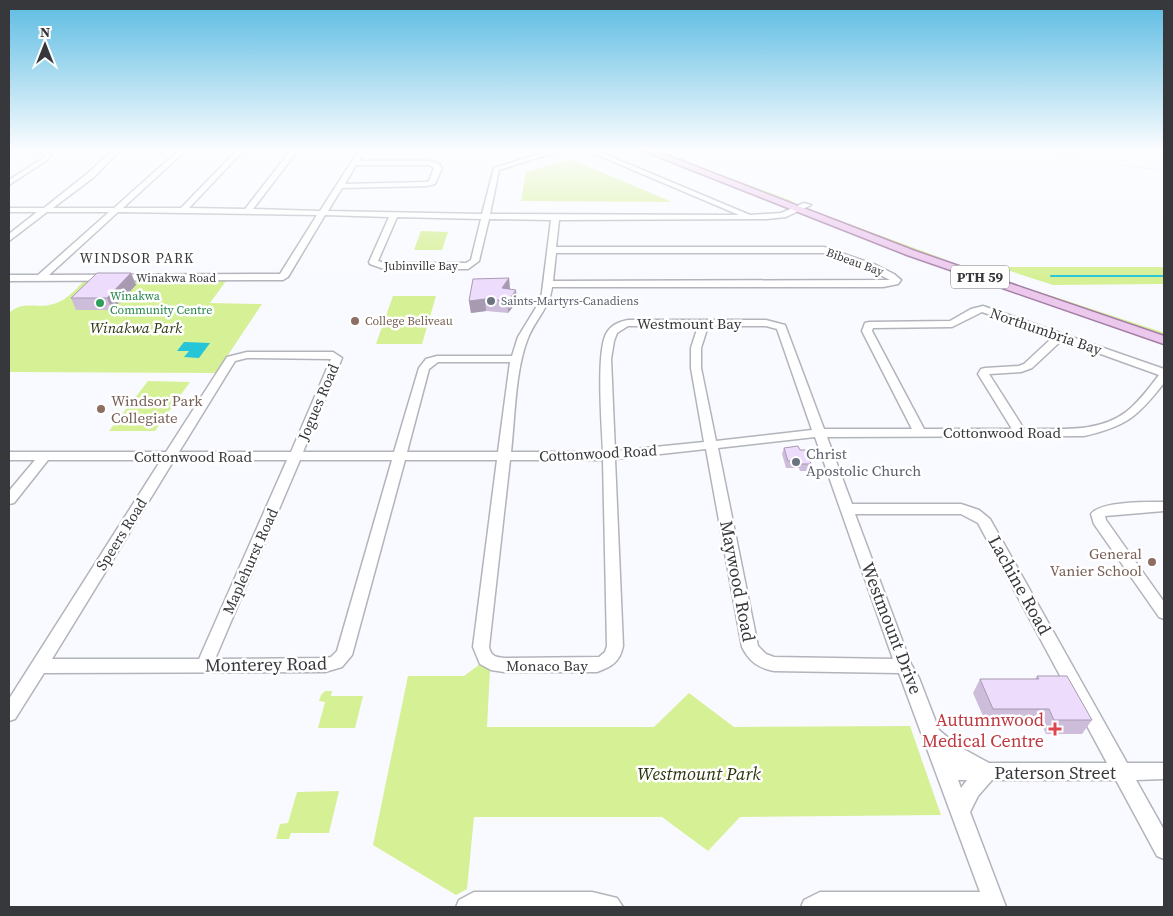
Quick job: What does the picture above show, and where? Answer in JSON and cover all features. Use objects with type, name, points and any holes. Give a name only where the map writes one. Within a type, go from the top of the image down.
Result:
[{"type":"main road","name":"PTH 59","points":[[765,193],[960,270],[1164,341]]},
{"type":"main road","name":"PTH 59","points":[[802,207],[975,268],[1164,330]]},
{"type":"street","points":[[9,238],[68,193]]},
{"type":"street","points":[[40,278],[135,193]]},
{"type":"street","points":[[183,210],[200,193]]},
{"type":"street","points":[[246,211],[261,193]]},
{"type":"street","points":[[323,213],[336,193]]},
{"type":"street","points":[[486,216],[491,193]]},
{"type":"street","points":[[691,193],[752,218]]},
{"type":"street","points":[[9,210],[183,210],[554,218],[752,218],[778,216],[802,207]]},
{"type":"street","name":"Winakwa Road","points":[[9,278],[283,278],[323,213]]},
{"type":"street","name":"Jubinville Bay","points":[[394,214],[373,262],[377,266],[461,266],[473,264],[486,216]]},
{"type":"street","points":[[504,456],[516,359],[523,337],[544,301],[549,284],[554,218]]},
{"type":"street","name":"Bibeau Bay","points":[[549,284],[883,284],[895,282],[896,280],[887,273],[836,252],[824,250],[552,250]]},
{"type":"street","name":"Northumbria Bay","points":[[920,432],[867,331],[869,325],[952,324],[976,309],[983,309],[1164,375]]},
{"type":"street","name":"Westmount Bay","points":[[609,456],[607,345],[614,329],[618,325],[628,323],[766,323],[781,327],[821,433]]},
{"type":"street","points":[[704,323],[695,355],[711,446]]},
{"type":"street","points":[[1021,433],[983,374],[985,371],[1021,369],[1028,366],[1061,336]]},
{"type":"street","name":"Jogues Road","points":[[237,356],[325,354],[337,358],[295,456]]},
{"type":"street","name":"Speers Road","points":[[9,714],[228,363],[237,356]]},
{"type":"street","name":"Monterey Road","points":[[39,666],[325,665],[336,662],[344,655],[424,368],[430,361],[438,359],[516,359]]},
{"type":"street","name":"Cottonwood Road","points":[[9,456],[609,456],[821,433],[1084,432],[1106,428],[1134,413],[1164,375]]},
{"type":"street","name":"Westmount Drive","points":[[821,433],[904,666],[911,678],[995,905]]},
{"type":"street","points":[[788,436],[812,443],[829,455]]},
{"type":"street","name":"Maywood Road","points":[[711,446],[750,647],[754,654],[763,662],[774,664],[904,666]]},
{"type":"street","name":"Maplehurst Road","points":[[204,665],[295,456]]},
{"type":"street","name":"Monaco Bay","points":[[504,456],[481,647],[482,654],[489,663],[496,664],[588,665],[607,662],[613,656],[615,646],[609,456]]},
{"type":"street","points":[[9,500],[44,457]]},
{"type":"street","points":[[1164,506],[1104,510],[1098,514],[1099,521],[1164,613]]},
{"type":"street","name":"Lachine Road","points":[[848,509],[961,509],[980,516],[1164,849]]},
{"type":"street","points":[[932,735],[952,752],[988,772],[970,791],[962,803],[961,812]]},
{"type":"street","name":"Paterson Street","points":[[946,772],[1164,772]]},
{"type":"street","points":[[466,907],[474,902],[592,902],[610,904],[613,907]]},
{"type":"street","points":[[811,907],[820,902],[995,905]]},
{"type":"green space","points":[[522,193],[650,193],[672,202],[521,201]]},
{"type":"green space","points":[[764,193],[770,193],[790,200],[797,205]]},
{"type":"green space","points":[[811,211],[814,211],[950,261],[897,245]]},
{"type":"green space","points":[[421,231],[448,232],[442,250],[414,250]]},
{"type":"green space","points":[[998,267],[1164,267],[1164,284],[1053,285]]},
{"type":"green space","points":[[979,272],[1159,331],[1164,333],[1164,336],[982,276]]},
{"type":"green space","name":"Winakwa Park","points":[[84,281],[226,281],[210,303],[262,304],[216,373],[9,372],[9,313],[19,307],[43,306],[59,302]]},
{"type":"green space","points":[[393,296],[436,296],[422,344],[376,344]]},
{"type":"green space","points":[[148,381],[190,382],[155,431],[109,431]]},
{"type":"green space","name":"Westmount Park","points":[[480,664],[490,670],[487,727],[654,727],[689,693],[734,727],[910,726],[941,815],[740,817],[708,851],[662,817],[474,817],[467,889],[456,895],[373,845],[408,676],[464,676]]},
{"type":"green space","points":[[325,691],[332,691],[331,696],[363,696],[355,728],[318,728],[325,702],[319,701]]},
{"type":"green space","points":[[339,791],[329,833],[291,833],[289,839],[276,839],[280,824],[288,823],[297,792]]},
{"type":"water","points":[[184,342],[210,343],[199,358],[184,357],[189,351],[177,351]]},
{"type":"building","points":[[97,273],[131,273],[107,298],[71,298]]},
{"type":"building","points":[[509,278],[502,288],[516,290],[508,301],[485,299],[469,301],[473,279]]},
{"type":"building","points":[[798,446],[800,450],[806,450],[811,464],[801,464],[800,461],[788,461],[784,448]]},
{"type":"building","points":[[1037,676],[1067,676],[1092,720],[1054,720],[1049,709],[993,709],[980,679],[1039,679]]},
{"type":"waterway","points":[[1051,276],[1164,276]]},
{"type":"place","name":"Saints-Martyrs-Canadiens","points":[[491,301]]},
{"type":"place","name":"Winakwa Community Centre","points":[[100,303]]},
{"type":"place","name":"College Beliveau","points":[[355,321]]},
{"type":"place","name":"Windsor Park Collegiate","points":[[101,409]]},
{"type":"place","name":"Christ Apostolic Church","points":[[796,462]]},
{"type":"place","name":"General Vanier School","points":[[1152,562]]},
{"type":"place","name":"Autumnwood Medical Centre","points":[[1055,729]]},
{"type":"district","name":"WINDSOR PARK","points":[[137,258]]}]
